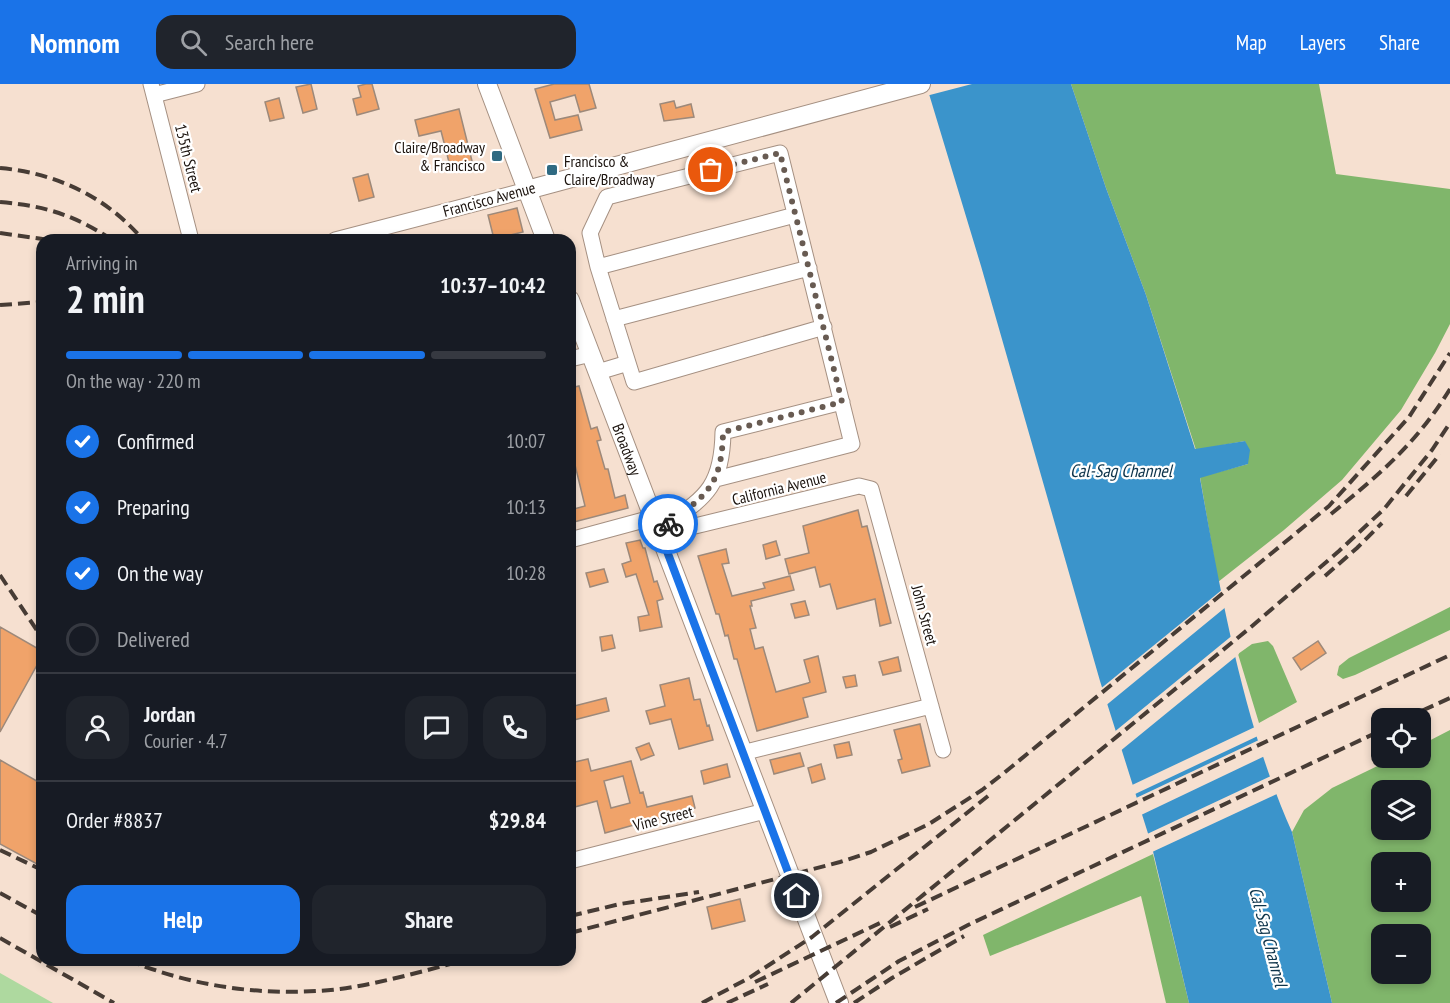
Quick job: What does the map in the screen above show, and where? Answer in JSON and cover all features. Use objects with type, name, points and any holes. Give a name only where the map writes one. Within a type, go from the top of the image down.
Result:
[{"type":"street","points":[[153,90],[197,84]]},
{"type":"street","points":[[487,84],[544,234]]},
{"type":"street","name":"Francisco Avenue","points":[[357,234],[921,84]]},
{"type":"street","name":"135th Street","points":[[153,90],[189,234]]},
{"type":"street","points":[[716,479],[852,444],[824,327],[780,153],[607,197],[590,233],[598,267],[634,382],[824,327]]},
{"type":"street","points":[[598,267],[795,215]]},
{"type":"street","points":[[614,319],[809,268]]},
{"type":"street","name":"Broadway","points":[[576,315],[839,1003]]},
{"type":"street","points":[[576,358],[591,354]]},
{"type":"street","points":[[598,372],[628,363]]},
{"type":"street","points":[[657,524],[702,499],[716,479],[722,457],[723,432],[842,402]]},
{"type":"street","name":"California Avenue","points":[[576,539],[657,524],[694,526],[858,486],[871,489]]},
{"type":"street","name":"John Street","points":[[871,489],[943,750]]},
{"type":"street","points":[[742,753],[931,706]]},
{"type":"street","name":"Vine Street","points":[[576,859],[765,812]]},
{"type":"green space","points":[[1071,84],[1319,84],[1336,174],[1450,189],[1450,324],[1435,353],[1401,410],[1342,480],[1218,582],[1200,477],[1248,464],[1245,441],[1196,450],[1146,295],[1106,188]]},
{"type":"green space","points":[[1450,607],[1450,630],[1355,675],[1343,679],[1337,675],[1339,666],[1349,658]]},
{"type":"green space","points":[[1268,641],[1273,646],[1297,702],[1259,723],[1238,654],[1252,644]]},
{"type":"green space","points":[[1450,730],[1450,1003],[1332,1003],[1292,832],[1304,810],[1332,788],[1373,768],[1431,768],[1431,740]]},
{"type":"green space","points":[[1153,854],[1189,1003],[1166,1003],[1141,896],[990,956],[983,935]]},
{"type":"green space","points":[[0,973],[53,1003],[0,1003]]},
{"type":"water","name":"Cal-Sag Channel","points":[[926,84],[1071,84],[1106,188],[1146,295],[1195,449],[1245,441],[1250,450],[1248,464],[1200,478],[1225,612],[1247,703],[1275,790],[1292,832],[1332,1003],[1189,1003],[1151,843],[1100,681],[981,266]]},
{"type":"pier","points":[[923,84],[972,84],[926,96]]},
{"type":"pier","points":[[1223,589],[1227,606],[1104,707],[1099,690]]},
{"type":"pier","points":[[1234,634],[1239,654],[1119,752],[1113,733]]},
{"type":"pier","points":[[1257,726],[1260,735],[1133,795],[1130,786]]},
{"type":"pier","points":[[1261,739],[1267,755],[1139,816],[1134,799]]},
{"type":"pier","points":[[1273,775],[1279,793],[1150,853],[1145,835]]},
{"type":"building","points":[[311,84],[317,109],[303,113],[296,87]]},
{"type":"building","points":[[372,84],[379,109],[357,115],[353,99],[361,97],[358,86]]},
{"type":"building","points":[[554,84],[589,84],[596,108],[580,112],[575,95],[550,102],[555,120],[578,115],[582,130],[550,138],[535,89]]},
{"type":"building","points":[[279,98],[284,118],[270,121],[265,102]]},
{"type":"building","points":[[674,101],[676,108],[691,104],[694,117],[664,121],[660,104]]},
{"type":"building","points":[[459,109],[472,161],[450,166],[441,131],[419,136],[415,120]]},
{"type":"building","points":[[368,174],[374,197],[359,201],[353,178]]},
{"type":"building","points":[[517,208],[523,232],[493,234],[488,215]]},
{"type":"building","points":[[579,386],[591,429],[597,427],[601,440],[597,441],[605,469],[608,469],[615,498],[625,495],[628,508],[576,521],[576,508],[585,506],[576,469],[576,387]]},
{"type":"building","points":[[858,510],[862,527],[867,526],[891,623],[880,626],[875,599],[837,609],[830,584],[820,587],[815,567],[789,574],[785,559],[809,553],[803,526]]},
{"type":"building","points":[[640,540],[645,548],[654,582],[657,581],[663,599],[657,601],[662,627],[640,631],[638,617],[649,615],[636,574],[626,577],[622,564],[631,561],[626,543]]},
{"type":"building","points":[[776,541],[780,555],[766,559],[763,545]]},
{"type":"building","points":[[726,549],[729,563],[722,564],[732,596],[765,588],[763,583],[790,576],[794,590],[751,601],[752,606],[750,606],[756,628],[750,629],[755,649],[763,647],[776,692],[810,682],[804,660],[818,656],[826,692],[803,698],[808,717],[757,731],[737,659],[734,659],[728,635],[725,636],[719,614],[716,614],[698,556]]},
{"type":"building","points":[[604,569],[608,582],[590,587],[586,573]]},
{"type":"building","points":[[805,601],[809,615],[795,618],[791,604]]},
{"type":"building","points":[[0,627],[36,648],[36,667],[0,732]]},
{"type":"building","points":[[612,635],[615,648],[602,651],[600,637]]},
{"type":"building","points":[[1318,641],[1326,653],[1301,670],[1293,658]]},
{"type":"building","points":[[898,657],[901,671],[883,675],[879,662]]},
{"type":"building","points":[[855,675],[857,686],[846,688],[843,677]]},
{"type":"building","points":[[689,678],[694,700],[700,699],[713,740],[679,749],[671,719],[650,724],[646,711],[665,706],[660,685]]},
{"type":"building","points":[[606,698],[609,711],[576,719],[576,706]]},
{"type":"building","points":[[920,724],[930,766],[902,773],[898,760],[902,759],[894,730]]},
{"type":"building","points":[[849,742],[852,755],[837,758],[834,745]]},
{"type":"building","points":[[649,743],[654,755],[641,760],[636,748]]},
{"type":"building","points":[[800,753],[804,766],[774,774],[770,760]]},
{"type":"building","points":[[588,759],[591,771],[631,761],[640,793],[643,792],[647,807],[692,796],[695,808],[605,833],[597,801],[576,807],[576,762]],"holes":[[[623,776],[630,803],[611,808],[604,781]]]},
{"type":"building","points":[[0,760],[36,781],[36,863],[0,844]]},
{"type":"building","points":[[727,764],[730,777],[704,784],[701,771]]},
{"type":"building","points":[[821,764],[825,779],[812,783],[808,768]]},
{"type":"building","points":[[740,899],[745,921],[712,929],[707,907]]},
{"type":"railway","points":[[0,168],[41,175],[79,190],[113,211],[137,234]]},
{"type":"railway","points":[[0,202],[32,206],[59,213],[102,234]]},
{"type":"railway","points":[[0,233],[36,238]]},
{"type":"railway","points":[[0,305],[36,302]]},
{"type":"railway","points":[[576,931],[871,852],[929,824],[982,790],[1329,506],[1409,417],[1450,353]]},
{"type":"railway","points":[[1331,514],[1396,457],[1424,426],[1450,389]]},
{"type":"railway","points":[[791,1003],[1251,627],[1339,551],[1384,509],[1432,450],[1450,423]]},
{"type":"railway","points":[[1406,496],[1440,454]]},
{"type":"railway","points":[[1325,576],[1382,523]]},
{"type":"railway","points":[[0,575],[36,629]]},
{"type":"railway","points":[[915,907],[1450,655]]},
{"type":"railway","points":[[1428,708],[1450,698]]},
{"type":"railway","points":[[836,1003],[899,961],[968,925],[1371,735]]},
{"type":"railway","points":[[702,1003],[749,978],[812,937],[988,796]]},
{"type":"railway","points":[[0,850],[36,867]]},
{"type":"railway","points":[[576,915],[620,904],[699,892]]},
{"type":"railway","points":[[0,893],[36,913]]},
{"type":"railway","points":[[890,927],[928,909]]},
{"type":"railway","points":[[755,982],[880,923]]},
{"type":"railway","points":[[854,1003],[964,936]]},
{"type":"railway","points":[[0,938],[36,959]]},
{"type":"railway","points":[[49,966],[114,1003]]},
{"type":"railway","points":[[144,966],[206,984],[286,992],[340,989],[442,966]]},
{"type":"railway","points":[[727,1003],[768,984]]},
{"type":"way so far","points":[[668,524],[702,499],[716,479],[722,457],[723,432],[842,402],[780,153],[711,170]]},
{"type":"place","name":"Claire/Broadway & Francisco","points":[[497,156]]},
{"type":"place","name":"Francisco & Claire/Broadway","points":[[552,170]]},
{"type":"route","points":[[668,524],[659,530],[797,896]]}]
